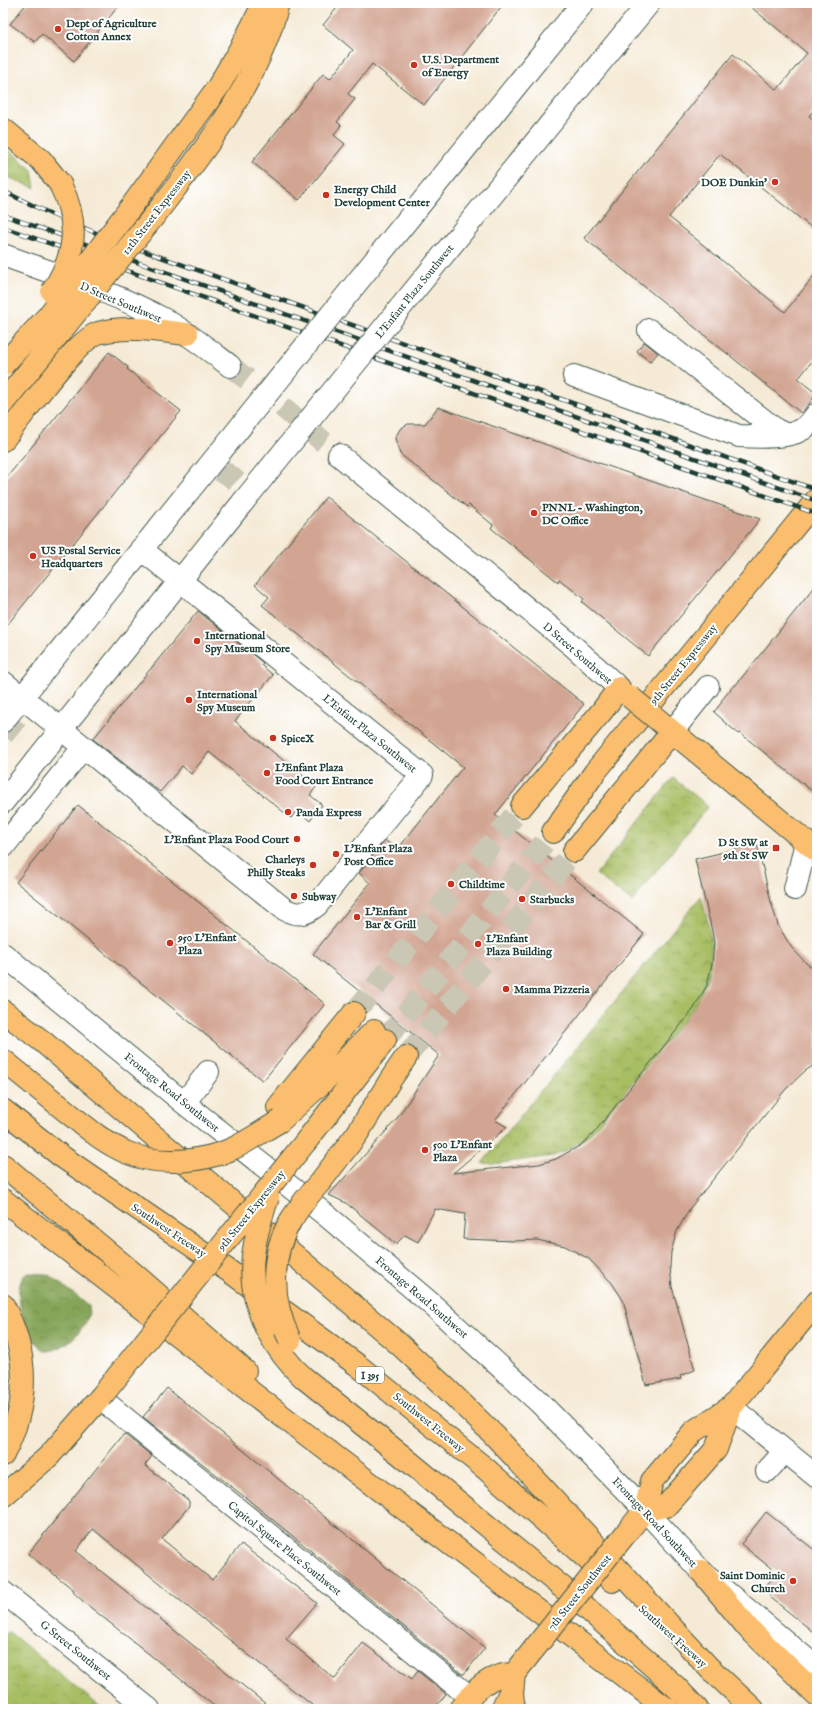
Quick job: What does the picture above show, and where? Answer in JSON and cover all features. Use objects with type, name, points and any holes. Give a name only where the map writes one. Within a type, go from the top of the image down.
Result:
[{"type":"main road","points":[[3,365],[49,314],[131,207],[218,87],[264,3]]},
{"type":"main road","name":"12th Street Expressway","points":[[3,403],[154,216],[212,138],[244,85],[272,27],[278,3]]},
{"type":"main road","points":[[3,129],[41,160],[60,184],[67,198],[73,226],[72,248],[65,270],[51,294],[3,359]]},
{"type":"main road","points":[[3,440],[71,354],[88,339],[97,334],[120,330],[148,330],[187,334]]},
{"type":"main road","name":"9th Street Expressway","points":[[548,828],[596,772],[817,499]]},
{"type":"main road","points":[[522,806],[625,693]]},
{"type":"main road","name":"D Street Southwest","points":[[625,693],[811,846]]},
{"type":"main road","points":[[574,851],[668,728]]},
{"type":"main road","points":[[3,1004],[42,1041]]},
{"type":"main road","points":[[3,1011],[42,1041],[399,1344],[495,1436],[712,1671]]},
{"type":"main road","points":[[3,1060],[104,1140],[130,1154],[143,1158],[172,1161],[190,1160],[219,1154],[233,1148],[276,1118],[354,1014]]},
{"type":"main road","name":"9th Street Expressway","points":[[3,1496],[49,1456],[100,1398],[307,1140],[380,1035],[276,1118]]},
{"type":"main road","points":[[402,1455],[308,1364],[290,1340],[283,1326],[276,1295],[275,1267],[278,1253],[290,1221],[357,1134],[406,1057]]},
{"type":"main road","name":"Southwest Freeway","points":[[3,1110],[61,1156],[289,1313],[377,1380],[486,1469],[753,1709]]},
{"type":"main road","points":[[3,1164],[134,1273],[389,1497]]},
{"type":"main road","points":[[273,1183],[256,1235],[252,1266],[252,1281],[255,1302],[273,1343],[294,1369],[402,1455],[580,1602],[675,1686],[697,1709]]},
{"type":"main road","points":[[3,1200],[123,1294],[667,1709]]},
{"type":"main road","name":"7th Street Southwest","points":[[514,1674],[645,1510],[652,1481],[694,1431],[731,1407],[817,1302]]},
{"type":"main road","points":[[3,1305],[10,1317],[18,1340],[24,1381],[19,1415],[3,1455]]},
{"type":"main road","points":[[701,1572],[748,1628],[817,1695]]},
{"type":"main road","points":[[467,1705],[492,1678],[503,1674],[514,1674],[512,1694],[506,1709]]},
{"type":"street","points":[[3,721],[583,3]]},
{"type":"street","name":"L'Enfant Plaza Southwest","points":[[3,802],[400,308],[650,3]]},
{"type":"street","name":"D Street Southwest","points":[[3,256],[110,295],[165,320],[187,334],[230,366]]},
{"type":"street","points":[[649,330],[776,430],[785,434]]},
{"type":"street","points":[[574,376],[739,436],[759,437],[800,431],[806,427],[817,414]]},
{"type":"street","name":"D Street Southwest","points":[[339,455],[573,646],[625,693]]},
{"type":"street","name":"L'Enfant Plaza Southwest","points":[[3,682],[83,748],[284,908],[298,914],[304,914],[317,905],[422,775],[141,549]]},
{"type":"street","points":[[668,728],[708,687]]},
{"type":"street","points":[[3,847],[83,748]]},
{"type":"street","points":[[794,890],[811,846]]},
{"type":"street","name":"Frontage Road Southwest","points":[[3,954],[184,1103],[327,1216],[429,1302],[539,1402],[645,1510],[701,1572],[817,1668]]},
{"type":"street","points":[[184,1103],[208,1072]]},
{"type":"street","name":"Capitol Square Place Southwest","points":[[100,1398],[467,1705]]},
{"type":"street","points":[[731,1407],[817,1477]]},
{"type":"street","points":[[767,1471],[785,1451]]},
{"type":"street","name":"G Street Southwest","points":[[3,1592],[149,1709]]},
{"type":"green space","points":[[3,144],[32,170],[35,188],[3,175]]},
{"type":"green space","points":[[673,778],[708,806],[632,902],[596,874]]},
{"type":"green space","points":[[701,896],[709,927],[711,954],[710,967],[700,995],[692,1010],[592,1132],[566,1151],[553,1156],[493,1164],[482,1163]]},
{"type":"green space","points":[[28,1273],[46,1274],[51,1276],[89,1306],[89,1313],[82,1328],[76,1336],[61,1347],[46,1351],[37,1344],[28,1330],[22,1312],[19,1293],[23,1278]]},
{"type":"green space","points":[[3,1331],[9,1365],[10,1387],[7,1410],[3,1421]]},
{"type":"green space","points":[[9,1632],[103,1709],[3,1709],[3,1634]]},
{"type":"building","name":"Dept of Agriculture Cotton Annex","points":[[27,3],[121,3],[74,61],[42,34],[35,42],[10,24]]},
{"type":"building","points":[[341,3],[504,3],[424,105],[372,64],[348,94],[355,99],[337,122],[341,125],[334,135],[345,144],[299,200],[252,162],[323,74],[330,79],[353,50],[323,25]]},
{"type":"building","points":[[746,3],[817,3],[817,106],[809,116],[817,122],[817,232],[720,154],[669,217],[785,312],[817,272],[817,355],[798,379],[817,394],[801,413],[584,238],[733,54],[777,90],[807,53]]},
{"type":"building","points":[[644,342],[658,353],[650,362],[637,351]]},
{"type":"building","name":"US Postal Service Headquarters","points":[[109,352],[128,367],[127,369],[181,411],[3,630],[3,482]]},
{"type":"building","points":[[438,407],[760,519],[648,656],[582,602],[584,599],[559,579],[558,582],[491,528],[493,525],[469,505],[467,507],[400,454],[395,438],[400,429],[408,424],[425,424]]},
{"type":"building","points":[[326,497],[584,704],[495,815],[644,934],[495,1120],[507,1127],[453,1173],[539,1164],[556,1159],[581,1145],[593,1134],[693,1010],[707,985],[712,964],[714,943],[695,859],[757,844],[778,925],[791,947],[817,972],[817,1063],[805,1071],[785,1090],[690,1208],[677,1231],[671,1252],[670,1267],[672,1287],[695,1370],[680,1376],[681,1379],[646,1385],[623,1300],[612,1283],[589,1259],[565,1246],[537,1240],[514,1241],[463,1239],[465,1214],[435,1209],[418,1242],[405,1235],[396,1244],[346,1203],[329,1195],[396,1120],[439,1055],[313,954],[370,883],[359,873],[385,840],[397,850],[463,767],[262,605],[269,597],[255,585]]},
{"type":"building","points":[[817,584],[817,795],[740,733],[739,734],[714,712],[722,702],[721,701],[734,685],[735,686]]},
{"type":"building","name":"International Spy Museum","points":[[198,611],[263,663],[261,665],[273,675],[235,721],[316,787],[310,795],[322,805],[310,821],[297,810],[291,818],[209,752],[191,774],[182,766],[160,792],[93,739]]},
{"type":"building","name":"950 L'Enfant Plaza","points":[[78,805],[325,1004],[263,1081],[16,882]]},
{"type":"building","points":[[167,1388],[485,1648],[464,1674],[462,1674],[246,1498],[143,1417]]},
{"type":"building","points":[[124,1434],[152,1456],[145,1465],[189,1501],[189,1506],[162,1539],[212,1580],[241,1544],[317,1603],[286,1639],[335,1679],[363,1643],[412,1679],[418,1671],[446,1694],[434,1709],[317,1709],[193,1611],[93,1529],[76,1551],[272,1709],[218,1709],[85,1603],[73,1592],[74,1590],[28,1554]]},
{"type":"building","name":"Saint Dominic Church","points":[[766,1512],[817,1552],[817,1635],[770,1597],[771,1595],[763,1589],[777,1573],[741,1544]]},
{"type":"tunnel","points":[[230,366],[274,400],[339,455]]},
{"type":"tunnel","points":[[218,470],[232,477],[242,488]]},
{"type":"tunnel","points":[[3,735],[25,708]]},
{"type":"tunnel","points":[[354,1013],[522,806]]},
{"type":"tunnel","points":[[385,1040],[553,832]]},
{"type":"tunnel","points":[[406,1057],[574,851]]},
{"type":"railway","points":[[3,191],[53,215],[113,240],[817,490]]},
{"type":"railway","points":[[3,215],[817,501]]},
{"type":"railway","points":[[3,227],[817,514]]},
{"type":"place","name":"Dept of Agriculture Cotton Annex","points":[[58,29]]},
{"type":"place","name":"U.S. Department of Energy","points":[[414,65]]},
{"type":"place","name":"DOE Dunkin'","points":[[775,182]]},
{"type":"place","name":"Energy Child Development Center","points":[[326,195]]},
{"type":"place","name":"PNNL - Washington, DC Office","points":[[534,513]]},
{"type":"place","name":"US Postal Service Headquarters","points":[[33,556]]},
{"type":"place","name":"International Spy Museum Store","points":[[197,641]]},
{"type":"place","name":"International Spy Museum","points":[[189,700]]},
{"type":"place","name":"SpiceX","points":[[273,738]]},
{"type":"place","name":"L'Enfant Plaza Food Court Entrance","points":[[267,773]]},
{"type":"place","name":"Panda Express","points":[[288,812]]},
{"type":"place","name":"L'Enfant Plaza Food Court","points":[[297,839]]},
{"type":"place","name":"D St SW at 9th St SW","points":[[776,848]]},
{"type":"place","name":"L'Enfant Plaza Post Office","points":[[336,854]]},
{"type":"place","name":"Charleys Philly Steaks","points":[[313,865]]},
{"type":"place","name":"Childtime","points":[[451,884]]},
{"type":"place","name":"Subway","points":[[294,896]]},
{"type":"place","name":"Starbucks","points":[[522,899]]},
{"type":"place","name":"L’Enfant Bar & Grill","points":[[357,917]]},
{"type":"place","name":"950 L'Enfant Plaza","points":[[170,943]]},
{"type":"place","name":"L'Enfant Plaza Building","points":[[478,944]]},
{"type":"place","name":"Mamma Pizzeria","points":[[506,989]]},
{"type":"place","name":"500 L'Enfant Plaza","points":[[425,1150]]},
{"type":"place","name":"Saint Dominic Church","points":[[793,1581]]}]
